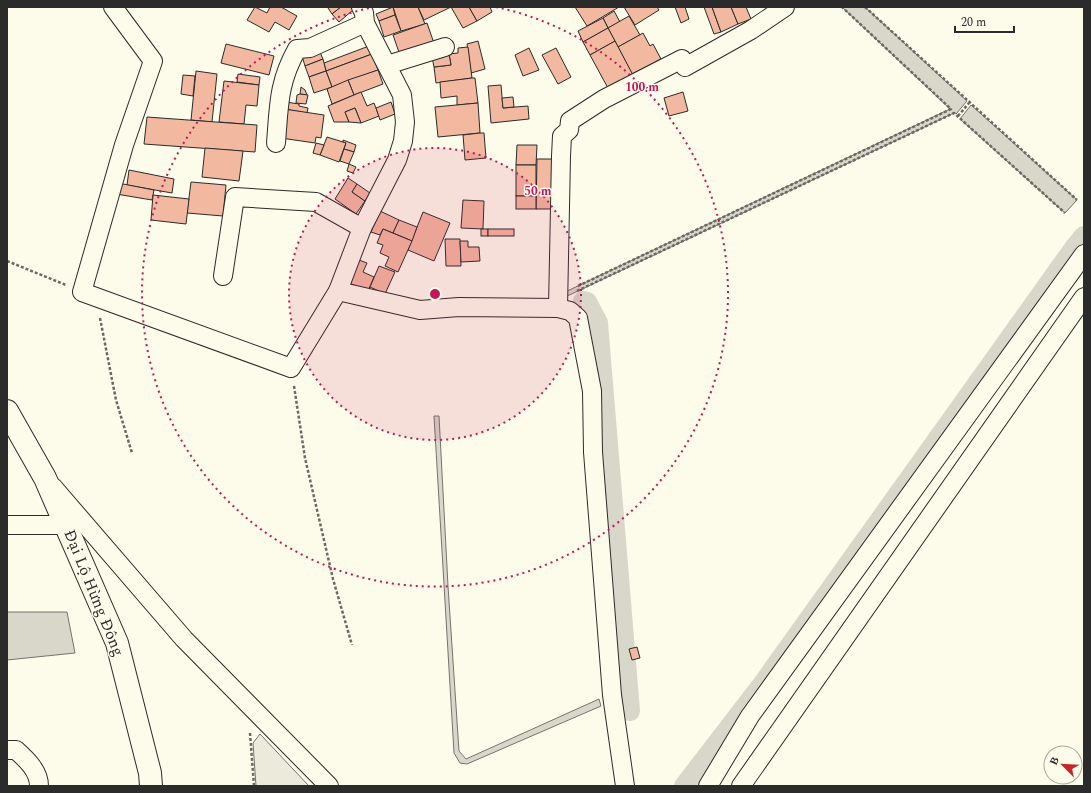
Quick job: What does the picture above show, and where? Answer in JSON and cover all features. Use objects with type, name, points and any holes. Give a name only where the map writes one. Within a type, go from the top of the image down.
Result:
[{"type":"street","points":[[113,7],[153,61],[124,145],[89,295],[291,368],[338,291],[362,228],[397,160],[404,141],[405,122],[402,95],[387,65],[367,12],[310,48],[297,49],[289,63],[281,85],[276,143]]},
{"type":"street","points":[[558,301],[562,136],[568,130],[570,120],[604,99],[682,59],[685,67],[751,30],[785,7]]},
{"type":"street","points":[[387,65],[445,47]]},
{"type":"street","points":[[223,276],[235,197],[316,202],[362,228]]},
{"type":"street","points":[[708,786],[750,716],[1084,254]]},
{"type":"street","points":[[338,291],[420,310],[558,301],[578,318],[592,391],[593,452],[612,695],[625,786]]},
{"type":"street","points":[[741,786],[1084,297]]},
{"type":"street","name":"Đại Lộ Hừng Đông","points":[[7,411],[45,478],[117,643],[150,772],[151,786]]},
{"type":"street","points":[[45,478],[184,639],[295,761],[329,786]]},
{"type":"street","points":[[7,525],[66,525]]},
{"type":"street","points":[[7,750],[16,750],[29,762],[39,780],[39,786]]},
{"type":"path","points":[[558,301],[950,109],[842,7]]},
{"type":"path","points":[[865,7],[1077,200]]},
{"type":"path","points":[[958,116],[969,103]]},
{"type":"path","points":[[558,301],[954,113],[1065,213]]},
{"type":"path","points":[[7,261],[89,295],[116,400],[132,453]]},
{"type":"path","points":[[291,368],[305,458],[333,579],[352,645]]},
{"type":"path","points":[[250,729],[254,786]]},
{"type":"shaded area","points":[[842,7],[865,7],[967,101],[956,114],[954,113],[561,299],[561,294],[950,109]]},
{"type":"shaded area","points":[[971,105],[1077,200],[1065,213],[960,119]]},
{"type":"shaded area","points":[[434,416],[439,416],[459,751],[466,759],[599,699],[601,706],[467,764],[460,763],[454,753]]},
{"type":"shaded area","points":[[7,612],[67,612],[75,653],[7,660]]},
{"type":"shaded area","points":[[260,734],[309,786],[256,786],[253,743]]},
{"type":"building","points":[[255,7],[267,13],[270,7],[281,7],[297,16],[289,30],[275,22],[269,32],[247,20]]},
{"type":"building","points":[[341,7],[332,14],[328,8]]},
{"type":"building","points":[[341,7],[350,7],[353,10],[339,22],[332,14]]},
{"type":"building","points":[[393,7],[418,7],[425,24],[401,31]]},
{"type":"building","points":[[393,7],[395,15],[379,21],[376,14]]},
{"type":"building","points":[[418,7],[451,7],[424,20]]},
{"type":"building","points":[[451,7],[469,7],[477,21],[463,28]]},
{"type":"building","points":[[469,7],[490,7],[492,12],[477,21]]},
{"type":"building","points":[[575,7],[619,7],[587,26]]},
{"type":"building","points":[[624,7],[657,7],[659,10],[635,25]]},
{"type":"building","points":[[675,7],[685,7],[689,19],[681,23]]},
{"type":"building","points":[[704,7],[712,7],[721,32],[714,34]]},
{"type":"building","points":[[712,7],[731,7],[738,24],[721,32]]},
{"type":"building","points":[[731,7],[746,7],[751,19],[738,24]]},
{"type":"building","points":[[614,11],[620,22],[608,28],[603,18]]},
{"type":"building","points":[[395,15],[401,31],[384,37],[379,21]]},
{"type":"building","points":[[629,16],[640,35],[618,47],[608,28]]},
{"type":"building","points":[[603,18],[608,28],[583,42],[578,31]]},
{"type":"building","points":[[427,23],[436,49],[402,61],[393,35]]},
{"type":"building","points":[[608,28],[615,41],[590,55],[583,42]]},
{"type":"building","points":[[643,33],[650,46],[653,44],[661,59],[632,74],[618,47]]},
{"type":"building","points":[[478,41],[485,69],[471,73],[467,44]]},
{"type":"building","points":[[615,41],[634,77],[609,90],[590,55]]},
{"type":"building","points":[[226,44],[274,56],[269,75],[221,63]]},
{"type":"building","points":[[369,46],[372,54],[326,71],[324,63]]},
{"type":"building","points":[[468,47],[472,78],[436,83],[434,67],[451,65],[449,54],[458,53],[458,48]]},
{"type":"building","points":[[529,48],[539,70],[523,76],[515,55]]},
{"type":"building","points":[[556,48],[571,77],[558,84],[542,55]]},
{"type":"building","points":[[319,50],[323,59],[305,66],[302,56]]},
{"type":"building","points":[[372,54],[378,70],[332,87],[326,71]]},
{"type":"building","points":[[449,54],[451,65],[434,67],[432,57]]},
{"type":"building","points":[[323,59],[326,71],[309,77],[305,66]]},
{"type":"building","points":[[378,70],[383,84],[354,95],[348,80]]},
{"type":"building","points":[[196,71],[217,74],[212,122],[191,120]]},
{"type":"building","points":[[326,71],[332,87],[314,93],[309,77]]},
{"type":"building","points":[[238,74],[260,77],[259,85],[237,82]]},
{"type":"building","points":[[183,75],[195,76],[193,96],[181,94]]},
{"type":"building","points":[[475,78],[478,103],[457,105],[457,96],[441,98],[440,82]]},
{"type":"building","points":[[348,80],[354,95],[332,104],[327,89]]},
{"type":"building","points":[[224,81],[259,85],[257,106],[246,105],[244,124],[219,122]]},
{"type":"building","points":[[501,85],[503,108],[528,106],[529,119],[491,123],[488,86]]},
{"type":"building","points":[[301,87],[305,90],[307,95],[300,94]]},
{"type":"building","points":[[361,92],[367,106],[374,103],[379,116],[361,123],[355,108],[345,112],[349,122],[334,122],[328,106]]},
{"type":"building","points":[[683,92],[688,111],[669,116],[664,98]]},
{"type":"building","points":[[297,95],[308,95],[306,104],[296,103]]},
{"type":"building","points":[[513,97],[514,107],[503,108],[502,98]]},
{"type":"building","points":[[286,102],[299,104],[299,106],[308,108],[307,113],[284,109]]},
{"type":"building","points":[[391,102],[395,114],[380,120],[376,108]]},
{"type":"building","points":[[478,103],[480,133],[438,137],[435,107]]},
{"type":"building","points":[[355,108],[361,123],[349,122],[345,112]]},
{"type":"building","points":[[284,109],[324,115],[321,138],[316,137],[315,143],[281,138]]},
{"type":"building","points":[[147,117],[257,125],[255,152],[144,144]]},
{"type":"building","points":[[484,133],[486,158],[465,160],[463,135]]},
{"type":"building","points":[[327,137],[346,143],[339,162],[320,155]]},
{"type":"building","points":[[343,140],[356,145],[354,152],[344,149],[346,143],[343,142]]},
{"type":"building","points":[[316,143],[324,145],[320,155],[313,153]]},
{"type":"building","points":[[517,145],[537,145],[536,165],[516,165]]},
{"type":"building","points":[[205,148],[243,151],[239,181],[202,177]]},
{"type":"building","points":[[344,149],[354,152],[349,164],[340,161]]},
{"type":"building","points":[[537,159],[560,159],[560,209],[536,209]]},
{"type":"building","points":[[349,164],[356,167],[353,173],[347,171]]},
{"type":"building","points":[[516,165],[536,165],[536,196],[516,196]]},
{"type":"building","points":[[129,170],[174,179],[172,193],[127,185]]},
{"type":"building","points":[[348,178],[357,184],[352,192],[365,201],[356,214],[335,199]]},
{"type":"building","points":[[191,182],[226,185],[223,216],[187,213]]},
{"type":"building","points":[[118,183],[154,190],[152,200],[116,194]]},
{"type":"building","points":[[357,184],[370,193],[365,201],[352,192]]},
{"type":"building","points":[[153,195],[189,199],[186,224],[151,220]]},
{"type":"building","points":[[516,196],[536,196],[536,209],[516,209]]},
{"type":"building","points":[[463,200],[484,201],[483,229],[461,228]]},
{"type":"building","points":[[380,211],[399,220],[393,233],[383,229],[380,235],[371,232]]},
{"type":"building","points":[[423,212],[450,223],[434,261],[408,250]]},
{"type":"building","points":[[399,220],[417,227],[412,241],[393,233]]},
{"type":"building","points":[[383,229],[412,241],[398,272],[385,266],[389,257],[380,253],[383,245],[377,243]]},
{"type":"building","points":[[481,229],[488,229],[488,236],[481,236]]},
{"type":"building","points":[[488,229],[514,229],[514,236],[488,236]]},
{"type":"building","points":[[445,239],[460,239],[461,266],[446,266]]},
{"type":"building","points":[[460,241],[468,241],[468,247],[479,247],[480,261],[461,262]]},
{"type":"building","points":[[359,260],[367,263],[363,272],[374,277],[368,291],[349,283]]},
{"type":"building","points":[[379,266],[395,272],[385,294],[370,287]]},
{"type":"building","points":[[637,647],[640,658],[632,660],[629,649]]},
{"type":"waterway","points":[[684,786],[764,682],[1084,236]]},
{"type":"waterway","points":[[583,301],[587,302],[598,323],[630,711]]}]
